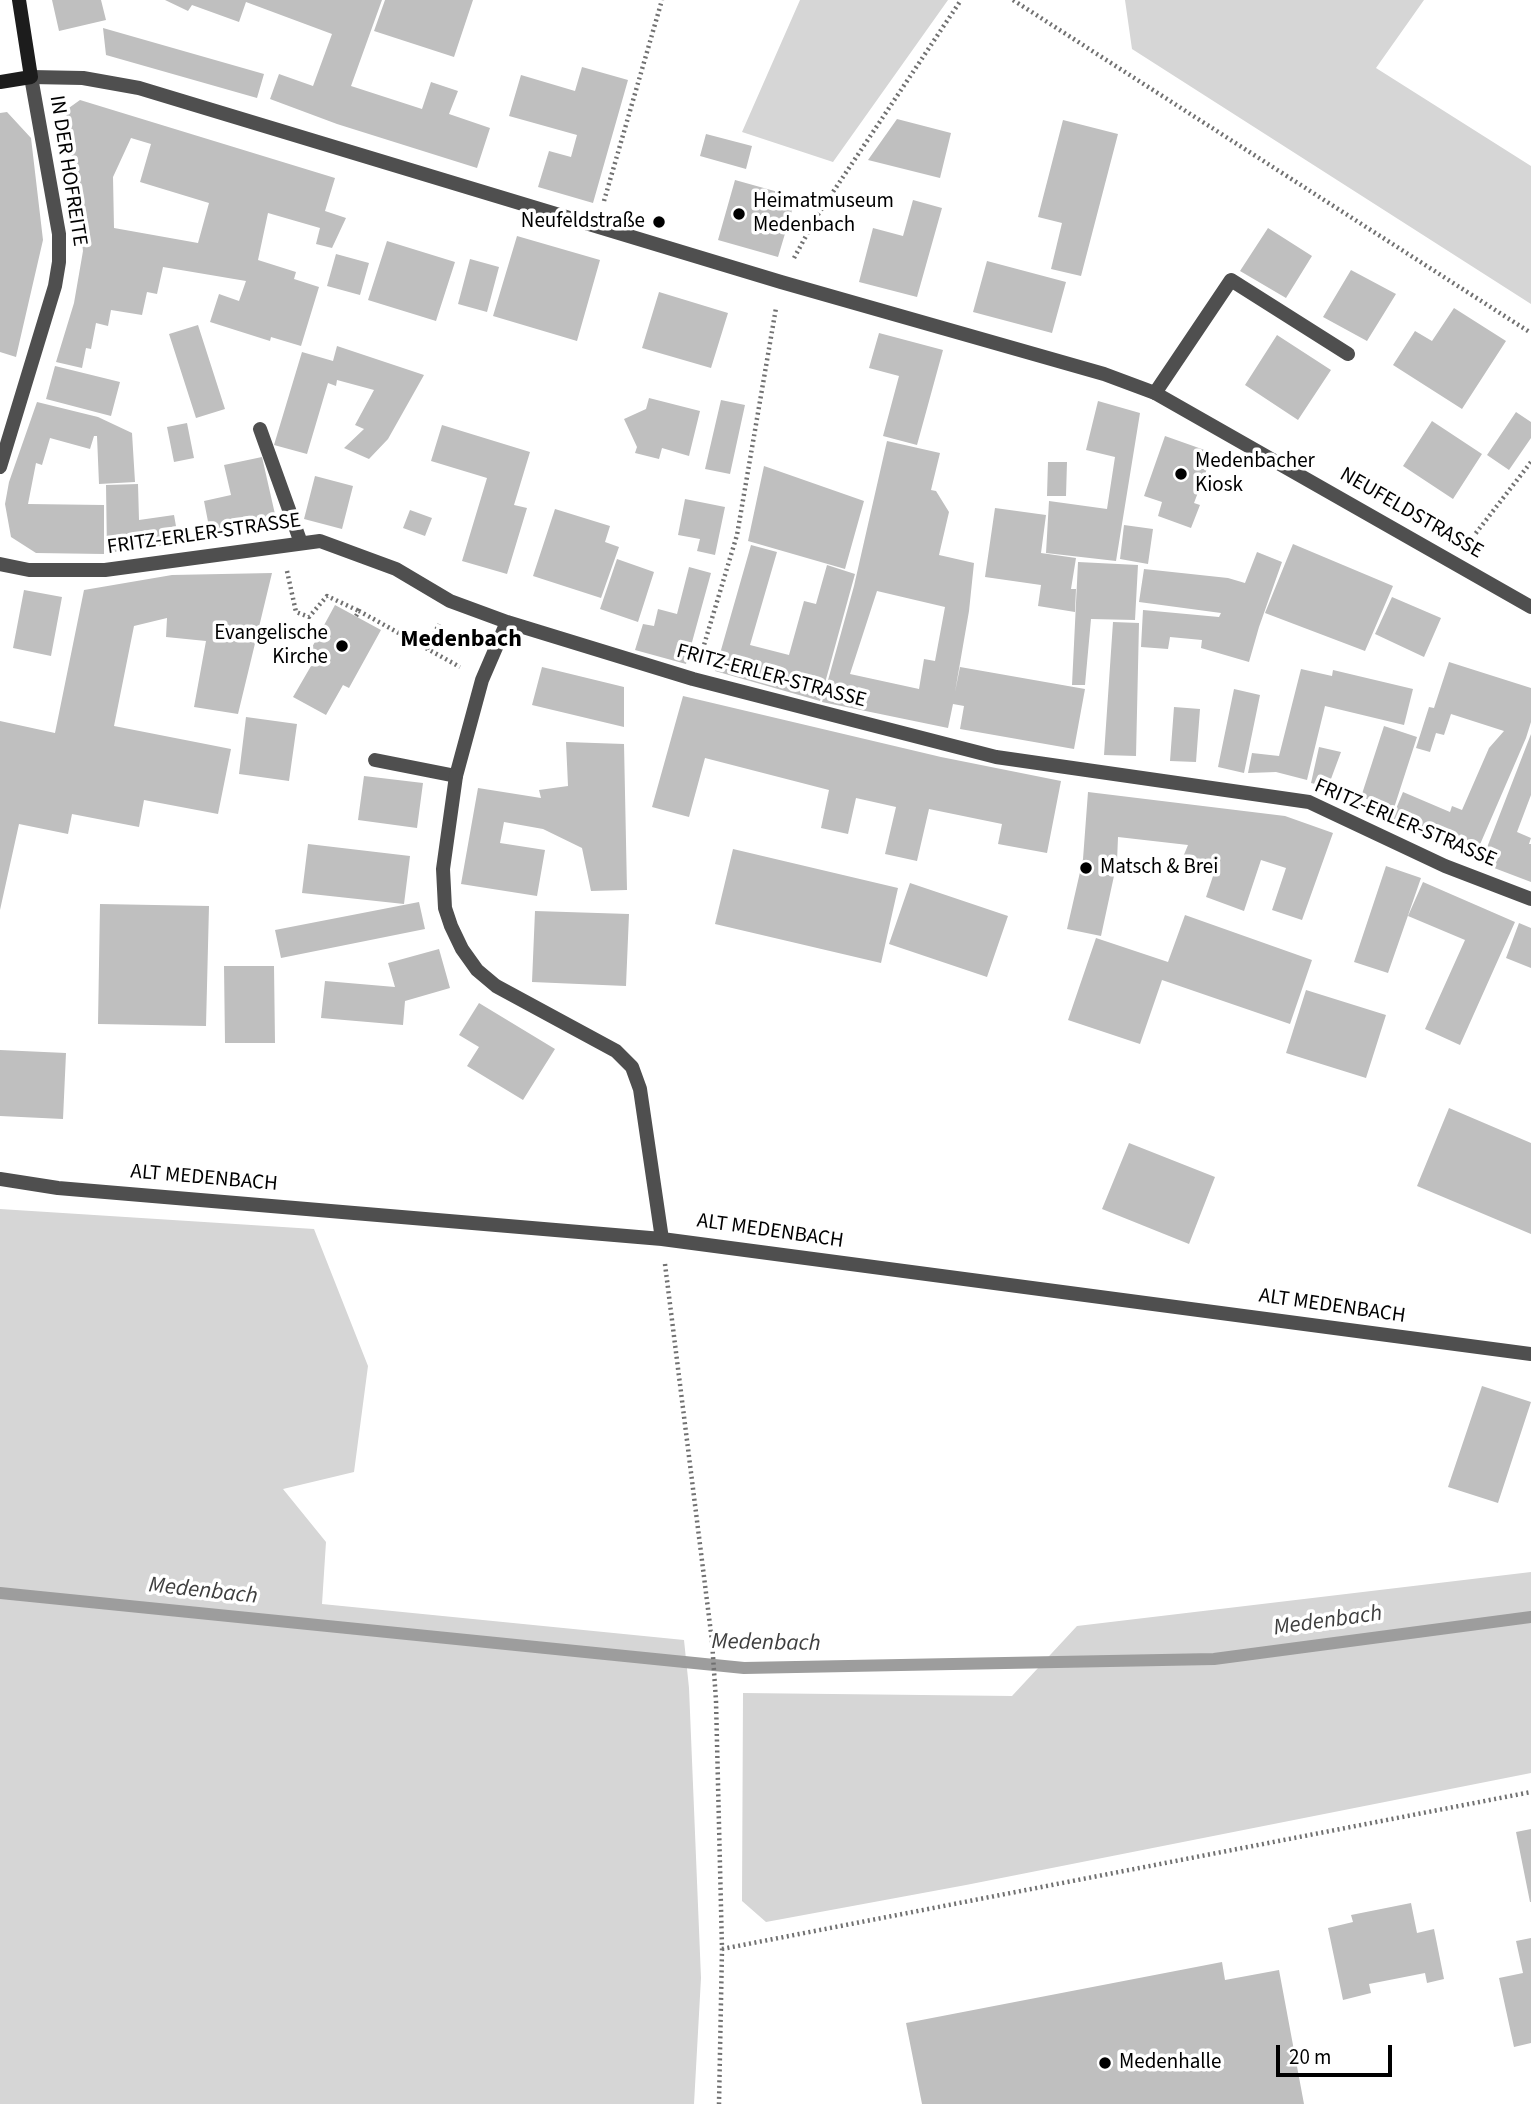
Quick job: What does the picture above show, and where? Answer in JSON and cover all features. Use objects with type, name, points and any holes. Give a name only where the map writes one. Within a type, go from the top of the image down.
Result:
[{"type":"main road","name":"IN DER HOFREITE","points":[[19,0],[31,77]]},
{"type":"main road","points":[[0,82],[31,77]]},
{"type":"street","name":"NEUFELDSTRASSE","points":[[31,77],[83,78],[139,88],[597,228],[1104,374],[1155,394],[1531,607]]},
{"type":"street","name":"IN DER HOFREITE","points":[[0,467],[5,434],[55,286],[59,262],[58,234],[31,77]]},
{"type":"street","points":[[1155,394],[1231,280],[1348,354]]},
{"type":"street","points":[[260,429],[301,543]]},
{"type":"street","name":"FRITZ-ERLER-STRASSE","points":[[0,564],[29,570],[105,570],[320,541],[396,569],[450,601],[507,622],[693,679],[996,757],[1308,802],[1445,866],[1531,899]]},
{"type":"street","points":[[507,622],[482,680],[456,776],[443,869],[444,898],[451,926],[470,960],[496,986],[616,1051],[632,1068],[640,1089],[662,1239]]},
{"type":"street","points":[[375,760],[456,776]]},
{"type":"street","name":"ALT MEDENBACH","points":[[0,1179],[58,1188],[662,1239],[1531,1354]]},
{"type":"path","points":[[597,228],[662,0]]},
{"type":"path","points":[[693,679],[737,535],[781,282],[817,216],[961,0]]},
{"type":"path","points":[[1013,0],[1531,333]]},
{"type":"path","points":[[1453,562],[1531,462]]},
{"type":"path","points":[[281,546],[296,612],[309,617],[327,596],[482,680]]},
{"type":"path","points":[[662,1239],[712,1641],[716,1700],[722,1949],[719,2104]]},
{"type":"path","points":[[722,1949],[1531,1792]]},
{"type":"shaded area","points":[[800,0],[948,0],[833,162],[742,132]]},
{"type":"shaded area","points":[[1125,0],[1424,0],[1376,68],[1531,166],[1531,304],[1132,49]]},
{"type":"shaded area","points":[[0,1209],[314,1229],[368,1366],[354,1472],[283,1489],[326,1542],[322,1604],[684,1640],[689,1688],[701,1978],[694,2104],[0,2104]]},
{"type":"shaded area","points":[[1531,1572],[1531,1773],[766,1922],[742,1901],[743,1693],[1012,1696],[1077,1626]]},
{"type":"building","points":[[52,0],[101,0],[106,20],[59,31]]},
{"type":"building","points":[[165,0],[382,0],[351,86],[422,109],[431,82],[458,91],[449,114],[490,128],[477,168],[337,124],[270,99],[279,74],[313,86],[332,34],[246,2],[239,22],[192,5],[188,11]]},
{"type":"building","points":[[385,0],[473,0],[454,57],[374,31]]},
{"type":"building","points":[[103,28],[264,74],[257,98],[106,55]]},
{"type":"building","points":[[582,67],[628,80],[593,203],[538,187],[549,151],[571,157],[577,135],[509,116],[521,75],[575,91]]},
{"type":"building","points":[[80,100],[335,178],[325,211],[346,218],[332,248],[316,244],[320,228],[268,213],[258,260],[296,272],[294,279],[319,287],[301,346],[271,337],[270,341],[210,322],[219,294],[239,301],[246,281],[163,267],[157,294],[147,292],[142,315],[111,310],[108,326],[96,323],[91,349],[86,348],[82,368],[56,362],[74,303],[83,251],[66,110]],"holes":[[[131,138],[151,144],[140,182],[209,203],[198,243],[114,228],[113,177]]]},
{"type":"building","points":[[7,112],[31,138],[43,240],[16,357],[0,352],[0,113]]},
{"type":"building","points":[[897,119],[951,133],[940,178],[868,160]]},
{"type":"building","points":[[1063,120],[1118,134],[1081,276],[1051,269],[1062,223],[1038,217]]},
{"type":"building","points":[[706,134],[752,146],[746,169],[700,156]]},
{"type":"building","points":[[735,180],[796,197],[778,257],[718,240]]},
{"type":"building","points":[[913,200],[942,208],[917,297],[859,282],[873,228],[903,236]]},
{"type":"building","points":[[1268,228],[1312,256],[1286,298],[1240,271]]},
{"type":"building","points":[[517,236],[600,260],[577,341],[493,316]]},
{"type":"building","points":[[387,241],[455,262],[436,321],[368,300]]},
{"type":"building","points":[[336,254],[369,263],[360,295],[327,286]]},
{"type":"building","points":[[470,259],[499,267],[487,312],[458,304]]},
{"type":"building","points":[[987,261],[1066,282],[1052,333],[973,312]]},
{"type":"building","points":[[1351,270],[1396,294],[1367,341],[1323,317]]},
{"type":"building","points":[[659,292],[728,313],[711,368],[642,348]]},
{"type":"building","points":[[1454,308],[1506,341],[1462,409],[1393,365],[1415,331],[1432,341]]},
{"type":"building","points":[[198,325],[225,409],[196,418],[169,334]]},
{"type":"building","points":[[879,333],[943,350],[917,445],[883,436],[899,376],[869,368]]},
{"type":"building","points":[[1277,335],[1331,370],[1298,420],[1245,385]]},
{"type":"building","points":[[337,346],[424,375],[388,439],[369,459],[344,448],[364,429],[355,425],[374,390],[337,380],[336,386],[328,383],[307,454],[274,445],[302,352],[333,361]]},
{"type":"building","points":[[55,366],[120,382],[111,416],[46,399]]},
{"type":"building","points":[[649,398],[700,411],[689,456],[662,448],[659,459],[635,453],[637,447],[624,419],[646,409]]},
{"type":"building","points":[[721,400],[745,405],[730,474],[705,469]]},
{"type":"building","points":[[1098,401],[1140,413],[1116,561],[1046,553],[1049,501],[1107,509],[1115,457],[1086,450]]},
{"type":"building","points":[[37,402],[98,417],[132,433],[135,482],[99,484],[97,436],[94,436],[90,449],[50,438],[42,465],[36,463],[28,504],[104,505],[104,554],[36,553],[11,537],[5,504],[9,482]]},
{"type":"building","points":[[1516,412],[1531,422],[1531,438],[1509,470],[1487,455]]},
{"type":"building","points":[[1432,421],[1482,454],[1453,499],[1403,466]]},
{"type":"building","points":[[187,423],[194,458],[174,462],[167,427]]},
{"type":"building","points":[[442,425],[530,452],[514,505],[527,508],[507,574],[462,561],[487,478],[431,461]]},
{"type":"building","points":[[1165,436],[1213,453],[1194,503],[1200,505],[1191,528],[1158,516],[1162,502],[1144,496]]},
{"type":"building","points":[[887,441],[940,453],[931,490],[936,491],[949,512],[939,555],[974,563],[955,692],[960,667],[1085,689],[1074,749],[960,729],[964,706],[953,704],[948,728],[822,702],[854,586]],"holes":[[[877,591],[945,607],[935,661],[924,659],[919,689],[850,674]]]},
{"type":"building","points":[[262,457],[277,523],[211,537],[204,501],[231,495],[224,465]]},
{"type":"building","points":[[1048,462],[1067,462],[1066,496],[1047,496]]},
{"type":"building","points":[[764,466],[864,501],[845,569],[748,541]]},
{"type":"building","points":[[315,476],[353,486],[342,529],[304,519]]},
{"type":"building","points":[[138,484],[139,520],[174,515],[179,543],[107,553],[106,485]]},
{"type":"building","points":[[685,499],[725,507],[715,555],[697,551],[700,539],[678,535]]},
{"type":"building","points":[[995,508],[1046,515],[1041,553],[1076,558],[1071,589],[1076,589],[1075,612],[1038,606],[1041,585],[985,577]]},
{"type":"building","points":[[555,509],[610,526],[605,542],[619,547],[601,598],[533,576]]},
{"type":"building","points":[[410,510],[432,518],[425,536],[403,528]]},
{"type":"building","points":[[1124,525],[1153,529],[1148,564],[1120,559]]},
{"type":"building","points":[[1293,544],[1393,586],[1365,651],[1265,613]]},
{"type":"building","points":[[751,545],[777,552],[750,645],[789,655],[804,601],[816,604],[827,565],[855,574],[820,701],[715,671]]},
{"type":"building","points":[[1257,552],[1282,562],[1249,662],[1201,648],[1202,640],[1170,637],[1168,649],[1141,647],[1143,610],[1219,617],[1221,613],[1139,602],[1144,569],[1228,578],[1245,583]]},
{"type":"building","points":[[617,559],[654,572],[638,622],[600,609]]},
{"type":"building","points":[[1078,562],[1138,565],[1135,620],[1091,619],[1085,685],[1072,685]]},
{"type":"building","points":[[689,567],[711,573],[686,664],[635,650],[643,624],[654,626],[658,609],[677,614]]},
{"type":"building","points":[[272,573],[238,714],[194,707],[206,641],[166,637],[167,618],[134,626],[114,726],[231,749],[218,814],[144,800],[139,827],[72,814],[68,834],[19,824],[0,910],[0,721],[55,733],[84,590],[172,575]]},
{"type":"building","points":[[24,590],[62,597],[51,656],[13,648]]},
{"type":"building","points":[[1392,597],[1441,618],[1424,657],[1375,634]]},
{"type":"building","name":"Evangelische Kirche","points":[[335,605],[381,630],[349,688],[343,685],[326,715],[293,697],[311,666],[304,662]]},
{"type":"building","points":[[1113,622],[1139,623],[1136,756],[1104,755]]},
{"type":"building","points":[[1449,662],[1531,688],[1531,722],[1526,738],[1475,856],[1391,821],[1403,792],[1450,812],[1452,806],[1462,810],[1489,748],[1504,731],[1451,714],[1444,735],[1436,733],[1430,752],[1416,748],[1429,707],[1434,708]]},
{"type":"building","points":[[542,667],[624,687],[624,727],[532,705]]},
{"type":"building","points":[[1301,669],[1332,676],[1333,670],[1413,689],[1404,725],[1325,706],[1307,780],[1276,772],[1248,773],[1252,753],[1279,756]]},
{"type":"building","points":[[1234,689],[1260,695],[1244,773],[1218,767]]},
{"type":"building","points":[[683,696],[941,757],[1061,781],[1047,853],[998,844],[1002,824],[929,809],[917,861],[885,854],[896,807],[856,798],[848,834],[821,828],[829,790],[705,758],[689,817],[652,807]]},
{"type":"building","points":[[1174,707],[1200,709],[1196,762],[1170,761]]},
{"type":"building","points":[[246,717],[297,724],[289,781],[239,774]]},
{"type":"building","points":[[1384,726],[1417,737],[1394,808],[1361,797]]},
{"type":"building","points":[[1531,734],[1531,795],[1517,832],[1531,838],[1531,882],[1481,863]]},
{"type":"building","points":[[566,742],[624,744],[627,890],[591,891],[582,848],[543,829],[504,822],[500,843],[545,850],[537,896],[461,884],[478,788],[541,798],[539,790],[568,786]]},
{"type":"building","points":[[1319,747],[1341,752],[1328,787],[1311,783]]},
{"type":"building","points":[[364,776],[423,783],[417,828],[358,820]]},
{"type":"building","points":[[1088,792],[1285,816],[1333,833],[1302,920],[1272,910],[1286,868],[1261,860],[1244,911],[1206,897],[1217,864],[1183,857],[1188,845],[1118,837],[1117,862],[1101,936],[1067,929],[1083,859]]},
{"type":"building","points":[[308,844],[410,856],[404,904],[302,893]]},
{"type":"building","points":[[733,849],[898,888],[881,963],[715,924]]},
{"type":"building","points":[[1386,866],[1421,878],[1388,973],[1354,962]]},
{"type":"building","points":[[1423,882],[1515,922],[1460,1045],[1425,1029],[1465,940],[1408,916]]},
{"type":"building","points":[[910,883],[1008,916],[987,977],[889,944]]},
{"type":"building","points":[[419,902],[425,929],[281,958],[275,930]]},
{"type":"building","points":[[100,904],[209,906],[206,1026],[98,1024]]},
{"type":"building","points":[[535,911],[629,914],[626,986],[532,982]]},
{"type":"building","points":[[1185,915],[1312,960],[1290,1024],[1162,980],[1140,1044],[1068,1020],[1096,938],[1168,962]]},
{"type":"building","points":[[1519,923],[1531,928],[1531,968],[1506,958]]},
{"type":"building","points":[[439,949],[450,988],[405,1001],[403,1025],[321,1018],[325,981],[395,987],[388,963]]},
{"type":"building","points":[[224,966],[274,966],[275,1043],[225,1043]]},
{"type":"building","points":[[1306,990],[1386,1015],[1366,1078],[1286,1053]]},
{"type":"building","points":[[479,1003],[555,1049],[523,1100],[467,1066],[479,1047],[459,1035]]},
{"type":"building","points":[[0,1050],[66,1053],[63,1119],[0,1116]]},
{"type":"building","points":[[1449,1108],[1531,1143],[1531,1234],[1417,1186]]},
{"type":"building","points":[[1129,1143],[1215,1177],[1189,1244],[1102,1209]]},
{"type":"building","points":[[1482,1386],[1531,1402],[1498,1503],[1448,1487]]},
{"type":"building","points":[[1531,1829],[1531,1902],[1530,1902],[1516,1832]]},
{"type":"building","points":[[1411,1903],[1417,1933],[1434,1929],[1444,1979],[1427,1983],[1425,1973],[1369,1984],[1371,1993],[1343,2000],[1328,1928],[1353,1922],[1351,1915]]},
{"type":"building","points":[[1531,1938],[1531,2043],[1514,2047],[1499,1978],[1523,1973],[1516,1941]]},
{"type":"building","name":"Medenhalle","points":[[1222,1962],[1225,1980],[1279,1970],[1304,2104],[922,2104],[906,2023]]},
{"type":"waterway","name":"Medenbach","points":[[0,1593],[744,1668],[1214,1659],[1531,1617]]},
{"type":"place","name":"Heimatmuseum Medenbach","points":[[739,214]]},
{"type":"place","name":"Neufeldstraße","points":[[659,222]]},
{"type":"place","name":"Medenbacher Kiosk","points":[[1181,474]]},
{"type":"place","name":"Evangelische Kirche","points":[[342,646]]},
{"type":"place","name":"Matsch & Brei","points":[[1086,868]]},
{"type":"place","name":"Medenhalle","points":[[1105,2063]]},
{"type":"district","name":"Medenbach","points":[[461,641]]}]
